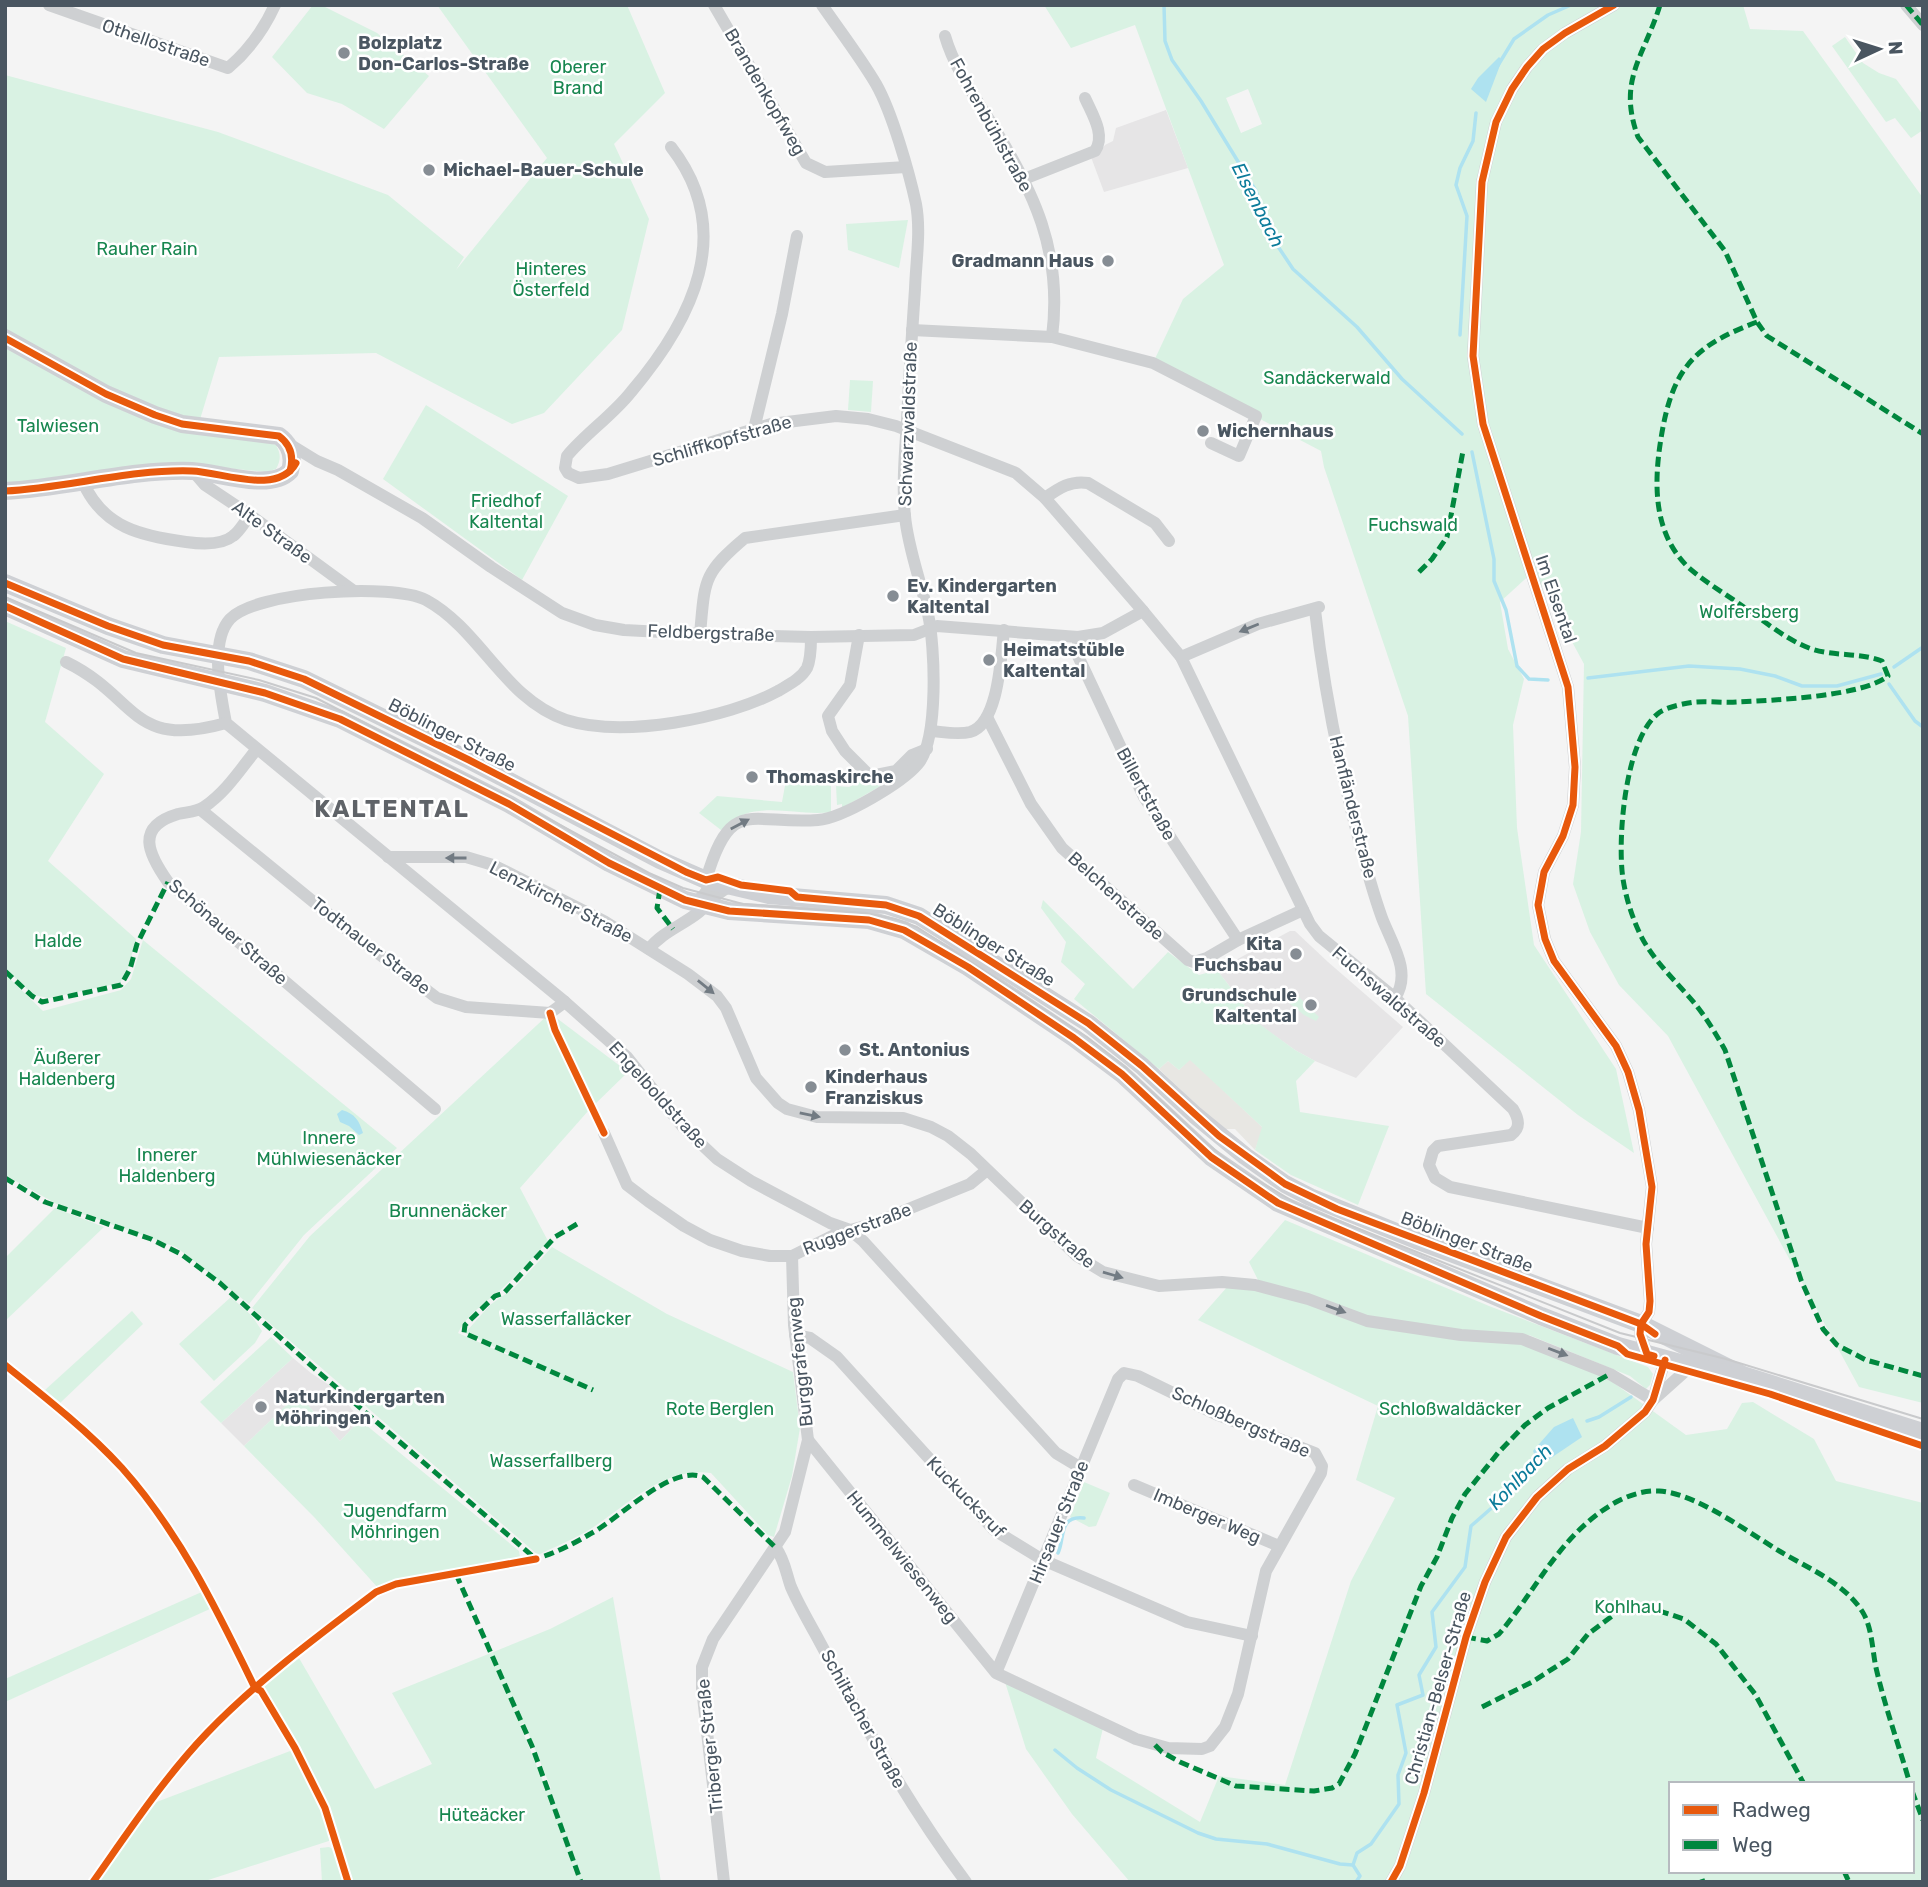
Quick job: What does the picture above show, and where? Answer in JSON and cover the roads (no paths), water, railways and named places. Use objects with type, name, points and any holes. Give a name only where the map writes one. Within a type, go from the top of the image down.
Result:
[{"type":"main road","points":[[5,338],[106,394],[155,415],[182,424],[279,436],[286,442],[292,460],[290,471],[278,479],[193,471],[152,472],[5,491]]},
{"type":"main road","name":"Böblinger Straße","points":[[5,583],[163,645],[278,668],[304,679],[469,760],[650,855],[706,880],[728,888],[769,895],[886,905],[919,916],[1088,1023],[1142,1066],[1219,1136],[1285,1184],[1338,1209],[1648,1320],[1667,1339],[1743,1375]]},
{"type":"main road","name":"Böblinger Straße","points":[[5,606],[123,659],[290,700],[340,719],[509,804],[608,863],[660,889],[698,904],[729,911],[869,920],[904,930],[968,967],[1074,1038],[1122,1074],[1211,1157],[1278,1203],[1541,1316],[1618,1346],[1665,1360],[1743,1375],[1923,1432]]},
{"type":"street","name":"Othellostraße","points":[[49,5],[228,68],[240,58],[268,22],[275,5]]},
{"type":"street","name":"Brandenkopfweg","points":[[714,5],[806,163],[825,172],[906,167]]},
{"type":"street","name":"Schwarzwaldstraße","points":[[706,880],[719,845],[735,825],[759,817],[819,820],[842,813],[899,781],[920,762],[927,749],[931,731],[933,675],[929,616],[908,538],[905,515],[906,431],[918,216],[906,167],[881,93],[822,5]]},
{"type":"street","name":"Im Elsental","points":[[1614,5],[1565,33],[1543,50],[1520,78],[1496,122],[1482,182],[1473,356],[1483,424],[1568,687],[1575,767],[1573,805],[1563,836],[1544,872],[1538,905],[1540,921],[1554,961],[1616,1046],[1628,1072],[1652,1174],[1648,1228]]},
{"type":"street","points":[[1906,5],[1923,25]]},
{"type":"street","name":"Fohrenbühlstraße","points":[[945,36],[954,61],[1024,179],[1049,244],[1056,295],[1052,337]]},
{"type":"street","points":[[1024,179],[1095,151],[1098,147],[1098,130],[1085,98]]},
{"type":"street","name":"Schliffkopfstraße","points":[[671,147],[687,168],[701,201],[706,245],[695,289],[670,339],[631,393],[567,456],[565,468],[568,473],[579,478],[608,474],[754,429],[794,420],[836,416],[882,422],[906,431]]},
{"type":"street","points":[[754,429],[782,314],[797,236]]},
{"type":"street","points":[[912,330],[1052,337],[1153,363],[1256,416],[1239,456],[1211,443]]},
{"type":"street","name":"Fuchswaldstraße","points":[[906,431],[1005,468],[1031,484],[1045,498],[1181,657],[1303,910],[1319,936],[1395,998],[1513,1109],[1518,1118],[1516,1131],[1511,1135],[1438,1146],[1433,1151],[1429,1164],[1436,1178],[1450,1187],[1648,1228]]},
{"type":"street","name":"Feldbergstraße","points":[[286,442],[422,518],[562,613],[578,620],[624,630],[811,636],[914,635],[937,626],[1078,637],[1103,634],[1143,611]]},
{"type":"street","points":[[290,471],[296,465],[317,461]]},
{"type":"street","name":"Alte Straße","points":[[193,471],[205,485],[354,591]]},
{"type":"street","points":[[1045,498],[1069,484],[1079,481],[1088,483],[1155,523],[1169,541]]},
{"type":"street","points":[[83,482],[95,501],[116,522],[131,531],[158,538],[196,544],[217,542],[234,536],[250,515]]},
{"type":"street","points":[[700,634],[705,583],[724,555],[745,538],[905,515]]},
{"type":"street","points":[[66,662],[100,682],[139,720],[165,730],[183,732],[226,723],[218,682],[219,655],[227,624],[236,615],[246,609],[298,597],[354,591],[401,592],[424,599],[443,611],[511,684],[532,702],[565,719],[606,726],[636,726],[706,717],[747,705],[791,684],[806,668],[811,636]]},
{"type":"street","name":"Hanfländerstraße","points":[[1181,657],[1258,624],[1317,608],[1343,779],[1366,868],[1399,959],[1402,988],[1395,998]]},
{"type":"street","points":[[931,731],[966,733],[982,725],[999,678],[1004,630]]},
{"type":"street","points":[[859,635],[850,685],[828,716],[832,731],[845,751],[868,774],[896,771],[912,755],[927,749]]},
{"type":"street","name":"Billertstraße","points":[[1078,637],[1079,656],[1132,776],[1238,940]]},
{"type":"street","name":"Belchenstraße","points":[[987,717],[1031,804],[1062,848],[1188,960],[1200,961],[1303,910]]},
{"type":"street","name":"Engelboldstraße","points":[[226,723],[565,1002],[627,1057],[683,1127],[718,1159],[751,1181],[830,1223],[849,1230],[863,1241],[1056,1453],[1081,1468]]},
{"type":"street","name":"Schönauer Straße","points":[[256,750],[224,792],[201,810],[164,819],[151,833],[149,850],[168,882],[435,1109]]},
{"type":"street","name":"Todtnauer Straße","points":[[201,810],[354,935],[437,998],[466,1007],[550,1013],[565,1002]]},
{"type":"street","name":"Lenzkircher Straße","points":[[388,857],[466,857],[493,865],[629,935],[649,949]]},
{"type":"street","points":[[698,904],[707,891],[709,885],[706,880]]},
{"type":"street","points":[[649,949],[698,904],[728,888]]},
{"type":"street","points":[[728,888],[722,900],[729,911]]},
{"type":"street","name":"Burgstraße","points":[[649,949],[705,986],[726,1008],[756,1078],[778,1103],[787,1109],[817,1117],[887,1117],[919,1123],[948,1136],[1077,1256],[1102,1272],[1159,1286],[1222,1282],[1255,1285],[1367,1321],[1391,1326],[1522,1339],[1610,1374],[1653,1400]]},
{"type":"street","name":"Ruggerstraße","points":[[604,1133],[627,1185],[684,1226],[710,1240],[742,1251],[770,1256],[792,1256],[836,1234],[869,1225],[970,1184],[986,1170]]},
{"type":"street","points":[[1647,1354],[1640,1339],[1648,1320],[1648,1228]]},
{"type":"street","name":"Burggrafenweg","points":[[776,1548],[785,1532],[808,1440],[795,1335],[792,1256]]},
{"type":"street","name":"Kuckucksruf","points":[[795,1335],[810,1338],[837,1357],[994,1530],[1043,1560],[1186,1622],[1252,1636]]},
{"type":"street","name":"Böblinger Straße","points":[[1665,1360],[1684,1357],[1714,1361]]},
{"type":"street","name":"Christian-Belser-Straße","points":[[1391,1882],[1400,1866],[1424,1793],[1466,1637],[1485,1582],[1506,1537],[1537,1497],[1568,1469],[1605,1446],[1645,1412],[1653,1400],[1665,1360]]},
{"type":"street","points":[[1653,1400],[1691,1366]]},
{"type":"street","name":"Hirsauer Straße","points":[[996,1673],[1118,1379],[1124,1373]]},
{"type":"street","name":"Schloßbergstraße","points":[[996,1673],[1136,1739],[1168,1748],[1202,1749],[1210,1746],[1232,1714],[1266,1571],[1321,1473],[1322,1466],[1315,1453],[1218,1415],[1138,1376],[1124,1373]]},
{"type":"street","name":"Hummelwiesenweg","points":[[808,1440],[996,1673]]},
{"type":"street","name":"Imberger Weg","points":[[1134,1485],[1279,1546]]},
{"type":"street","name":"Triberger Straße","points":[[724,1882],[702,1688],[702,1667],[713,1639],[776,1548]]},
{"type":"street","name":"Schiltacher Straße","points":[[776,1548],[784,1559],[791,1586],[815,1634],[895,1776],[937,1843],[966,1882]]},
{"type":"water","points":[[1499,57],[1502,60],[1486,102],[1471,89]]},
{"type":"water","points":[[342,1110],[356,1118],[363,1133],[359,1135],[340,1122],[337,1114]]},
{"type":"water","points":[[1573,1418],[1582,1437],[1548,1460],[1536,1458],[1533,1451],[1554,1427]]},
{"type":"waterway","name":"Elsenbach","points":[[1164,5],[1165,41],[1172,60],[1201,101],[1256,191],[1273,239],[1293,269],[1357,327],[1402,379],[1462,434]]},
{"type":"waterway","points":[[1497,67],[1514,39],[1548,15],[1571,5]]},
{"type":"waterway","points":[[1460,335],[1467,216],[1456,185],[1460,168],[1473,141],[1476,113]]},
{"type":"waterway","name":"Elsenbach","points":[[1472,452],[1494,559],[1494,581],[1506,610],[1517,666],[1529,679],[1548,680]]},
{"type":"waterway","points":[[1894,667],[1923,647]]},
{"type":"waterway","points":[[1588,678],[1689,666],[1740,669],[1775,676],[1802,686],[1837,686],[1881,674]]},
{"type":"waterway","points":[[1889,684],[1915,721],[1923,727]]},
{"type":"waterway","name":"Kohlbach","points":[[1587,1421],[1599,1417],[1631,1397]]},
{"type":"waterway","name":"Kohlbach","points":[[1356,1882],[1360,1876],[1353,1865],[1357,1853],[1371,1844],[1399,1804],[1398,1775],[1406,1753],[1397,1705],[1423,1695],[1419,1675],[1436,1647],[1432,1612],[1465,1567],[1471,1526],[1519,1484],[1539,1455]]},
{"type":"waterway","points":[[1058,1553],[1066,1524],[1070,1520],[1084,1518]]},
{"type":"waterway","points":[[1055,1750],[1111,1790],[1198,1833],[1216,1839],[1267,1844],[1340,1864],[1353,1865]]},
{"type":"tram line","points":[[5,597],[136,653],[259,680],[316,698],[649,873],[683,888],[743,904],[866,913],[917,927],[1087,1037],[1124,1066],[1237,1168],[1299,1205],[1620,1333],[1726,1359],[1923,1419]]},
{"type":"place","name":"Bolzplatz Don-Carlos-Straße","points":[[344,53]]},
{"type":"place","name":"Michael-Bauer-Schule","points":[[429,170]]},
{"type":"place","name":"Gradmann Haus","points":[[1108,261]]},
{"type":"place","name":"Wichernhaus","points":[[1203,431]]},
{"type":"place","name":"Ev. Kindergarten Kaltental","points":[[893,596]]},
{"type":"place","name":"Heimatstüble Kaltental","points":[[989,660]]},
{"type":"place","name":"Thomaskirche","points":[[752,777]]},
{"type":"place","name":"Kita Fuchsbau","points":[[1296,954]]},
{"type":"place","name":"Grundschule Kaltental","points":[[1311,1005]]},
{"type":"place","name":"St. Antonius","points":[[845,1050]]},
{"type":"place","name":"Kinderhaus Franziskus","points":[[811,1087]]},
{"type":"place","name":"Naturkindergarten Möhringen","points":[[261,1407]]},
{"type":"district","name":"KALTENTAL","points":[[392,809]]},
{"type":"park label","name":"Oberer Brand","points":[[578,77]]},
{"type":"park label","name":"Rauher Rain","points":[[147,249]]},
{"type":"park label","name":"Hinteres Österfeld","points":[[551,279]]},
{"type":"park label","name":"Sandäckerwald","points":[[1327,378]]},
{"type":"park label","name":"Talwiesen","points":[[58,426]]},
{"type":"park label","name":"Friedhof Kaltental","points":[[506,511]]},
{"type":"park label","name":"Fuchswald","points":[[1413,525]]},
{"type":"park label","name":"Wolfersberg","points":[[1749,612]]},
{"type":"park label","name":"Halde","points":[[58,941]]},
{"type":"park label","name":"Äußerer Haldenberg","points":[[67,1068]]},
{"type":"park label","name":"Innere Mühlwiesenäcker","points":[[329,1148]]},
{"type":"park label","name":"Innerer Haldenberg","points":[[167,1165]]},
{"type":"park label","name":"Brunnenäcker","points":[[448,1211]]},
{"type":"park label","name":"Wasserfalläcker","points":[[566,1319]]},
{"type":"park label","name":"Rote Berglen","points":[[720,1409]]},
{"type":"park label","name":"Schloßwaldäcker","points":[[1450,1409]]},
{"type":"park label","name":"Wasserfallberg","points":[[551,1461]]},
{"type":"park label","name":"Jugendfarm Möhringen","points":[[395,1521]]},
{"type":"park label","name":"Kohlhau","points":[[1628,1607]]},
{"type":"park label","name":"Hüteäcker","points":[[482,1815]]}]
